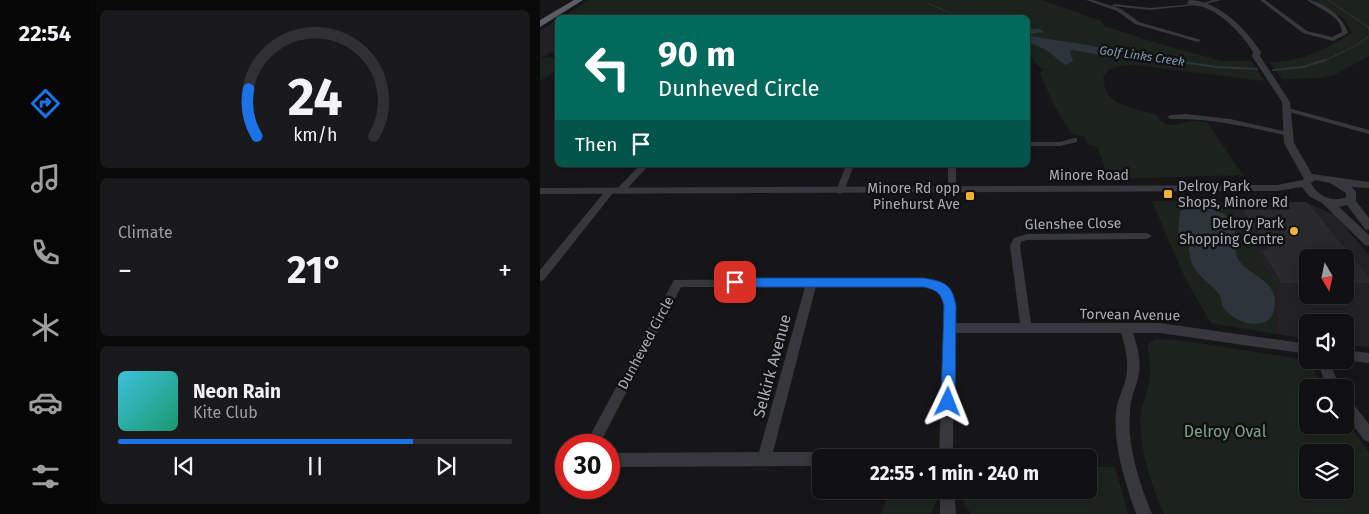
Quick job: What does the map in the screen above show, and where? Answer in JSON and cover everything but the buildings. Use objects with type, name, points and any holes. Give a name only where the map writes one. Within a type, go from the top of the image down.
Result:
[{"type":"highway","points":[[540,24],[579,0]]},
{"type":"street","points":[[1088,0],[1119,10],[1137,23],[1191,36],[1198,40]]},
{"type":"street","points":[[1097,0],[1126,8],[1160,8],[1219,0]]},
{"type":"street","points":[[1262,0],[1305,32],[1330,39],[1345,33],[1345,29],[1340,21],[1309,0]]},
{"type":"street","points":[[1195,2],[1232,29],[1250,52],[1256,56],[1286,102],[1289,144],[1297,155],[1310,191],[1369,242]]},
{"type":"street","points":[[1119,10],[1126,8]]},
{"type":"street","points":[[1288,110],[1369,132]]},
{"type":"street","points":[[1171,117],[1187,116],[1238,122],[1288,134]]},
{"type":"street","points":[[1030,144],[1060,144],[1074,140]]},
{"type":"street","points":[[1297,155],[1326,178],[1348,188],[1351,198],[1369,226]]},
{"type":"street","points":[[540,277],[615,191],[643,167]]},
{"type":"street","points":[[840,191],[849,167]]},
{"type":"street","points":[[952,167],[952,190]]},
{"type":"street","name":"Minore Road","points":[[540,191],[1277,188],[1326,178]]},
{"type":"street","points":[[1338,182],[1369,185]]},
{"type":"street","name":"Minore Road","points":[[1277,188],[1339,203],[1351,198]]},
{"type":"street","points":[[1351,198],[1369,192]]},
{"type":"street","name":"Glenshee Close","points":[[1130,236],[1134,246]]},
{"type":"street","name":"Glenshee Close","points":[[1026,328],[1015,246],[1017,240],[1027,237],[1147,236]]},
{"type":"street","name":"Dunheved Circle","points":[[598,434],[678,283],[812,282],[933,284],[940,286],[948,294],[950,328],[946,449]]},
{"type":"street","name":"Selkirk Avenue","points":[[764,459],[812,282]]},
{"type":"street","name":"Torvean Avenue","points":[[950,328],[1185,330],[1299,348]]},
{"type":"street","points":[[1126,329],[1134,367],[1123,413],[1123,427],[1132,474],[1144,514]]},
{"type":"street","points":[[1354,356],[1369,358]]},
{"type":"street","points":[[1354,416],[1369,435]]},
{"type":"street","points":[[620,460],[812,459]]},
{"type":"street","points":[[947,499],[948,514]]},
{"type":"shaded area","points":[[555,21],[555,51],[540,58],[540,31]]},
{"type":"shaded area","points":[[1030,29],[1039,29],[1044,32],[1030,34]]},
{"type":"shaded area","points":[[1030,36],[1087,45],[1136,56],[1110,57],[1073,50],[1070,52],[1073,61],[1066,65],[1030,43]]},
{"type":"shaded area","points":[[1227,202],[1305,202],[1335,215],[1369,255],[1369,347],[1354,346],[1354,314],[1299,314],[1299,338],[1277,334],[1275,285]]},
{"type":"shaded area","points":[[1187,206],[1216,210],[1233,223],[1237,257],[1245,267],[1267,284],[1274,295],[1273,312],[1266,321],[1253,324],[1233,317],[1222,305],[1219,294],[1193,266],[1188,244],[1178,232],[1180,212]]},
{"type":"green space","points":[[589,0],[1042,0],[1101,21],[1104,26],[1160,44],[1221,61],[1251,61],[1265,81],[1135,65],[1113,68],[1108,71],[1103,78],[1104,84],[1108,93],[1115,101],[1157,115],[1160,120],[1169,125],[1194,121],[1207,122],[1243,175],[1109,179],[1098,148],[1087,144],[1085,137],[1071,133],[1056,109],[1040,74],[1044,69],[1033,60],[1030,50],[1030,15],[566,15]]},
{"type":"green space","points":[[1313,0],[1369,0],[1369,56],[1334,75],[1320,78],[1282,79],[1270,62],[1293,60],[1313,54],[1352,33],[1345,20]]},
{"type":"green space","points":[[555,57],[555,71],[540,81],[540,58]]},
{"type":"green space","points":[[1152,201],[1227,202],[1275,285],[1277,334],[1211,323],[1185,278]]},
{"type":"green space","name":"Delroy Oval","points":[[1155,339],[1177,340],[1299,359],[1299,369],[1314,369],[1318,379],[1299,379],[1299,434],[1354,434],[1354,432],[1369,452],[1369,514],[1164,514],[1146,465],[1141,439],[1141,413],[1149,385],[1150,363],[1147,346]]},
{"type":"green space","points":[[1097,467],[1115,467],[1128,514],[971,514],[964,504],[963,499],[1097,499]]},
{"type":"green space","points":[[887,499],[936,499],[931,514],[881,514]]},
{"type":"waterway","points":[[1328,0],[1368,27],[1369,31]]},
{"type":"waterway","name":"Golf Links Creek","points":[[929,4],[956,15]]},
{"type":"waterway","points":[[1322,62],[1355,46],[1369,36]]},
{"type":"waterway","name":"Golf Links Creek","points":[[1134,56],[1177,62]]},
{"type":"waterway","name":"Golf Links Creek","points":[[1167,60],[1217,67],[1257,69]]},
{"type":"waterway","points":[[1273,70],[1303,67],[1325,60]]},
{"type":"place","name":"Delroy Park Shops, Minore Rd","points":[[1168,194]]},
{"type":"place","name":"Minore Rd opp Pinehurst Ave","points":[[970,196]]},
{"type":"place","name":"Delroy Park Shopping Centre","points":[[1294,231]]},
{"type":"route","points":[[735,282],[924,282],[940,286],[948,294],[950,306],[948,402]]}]
